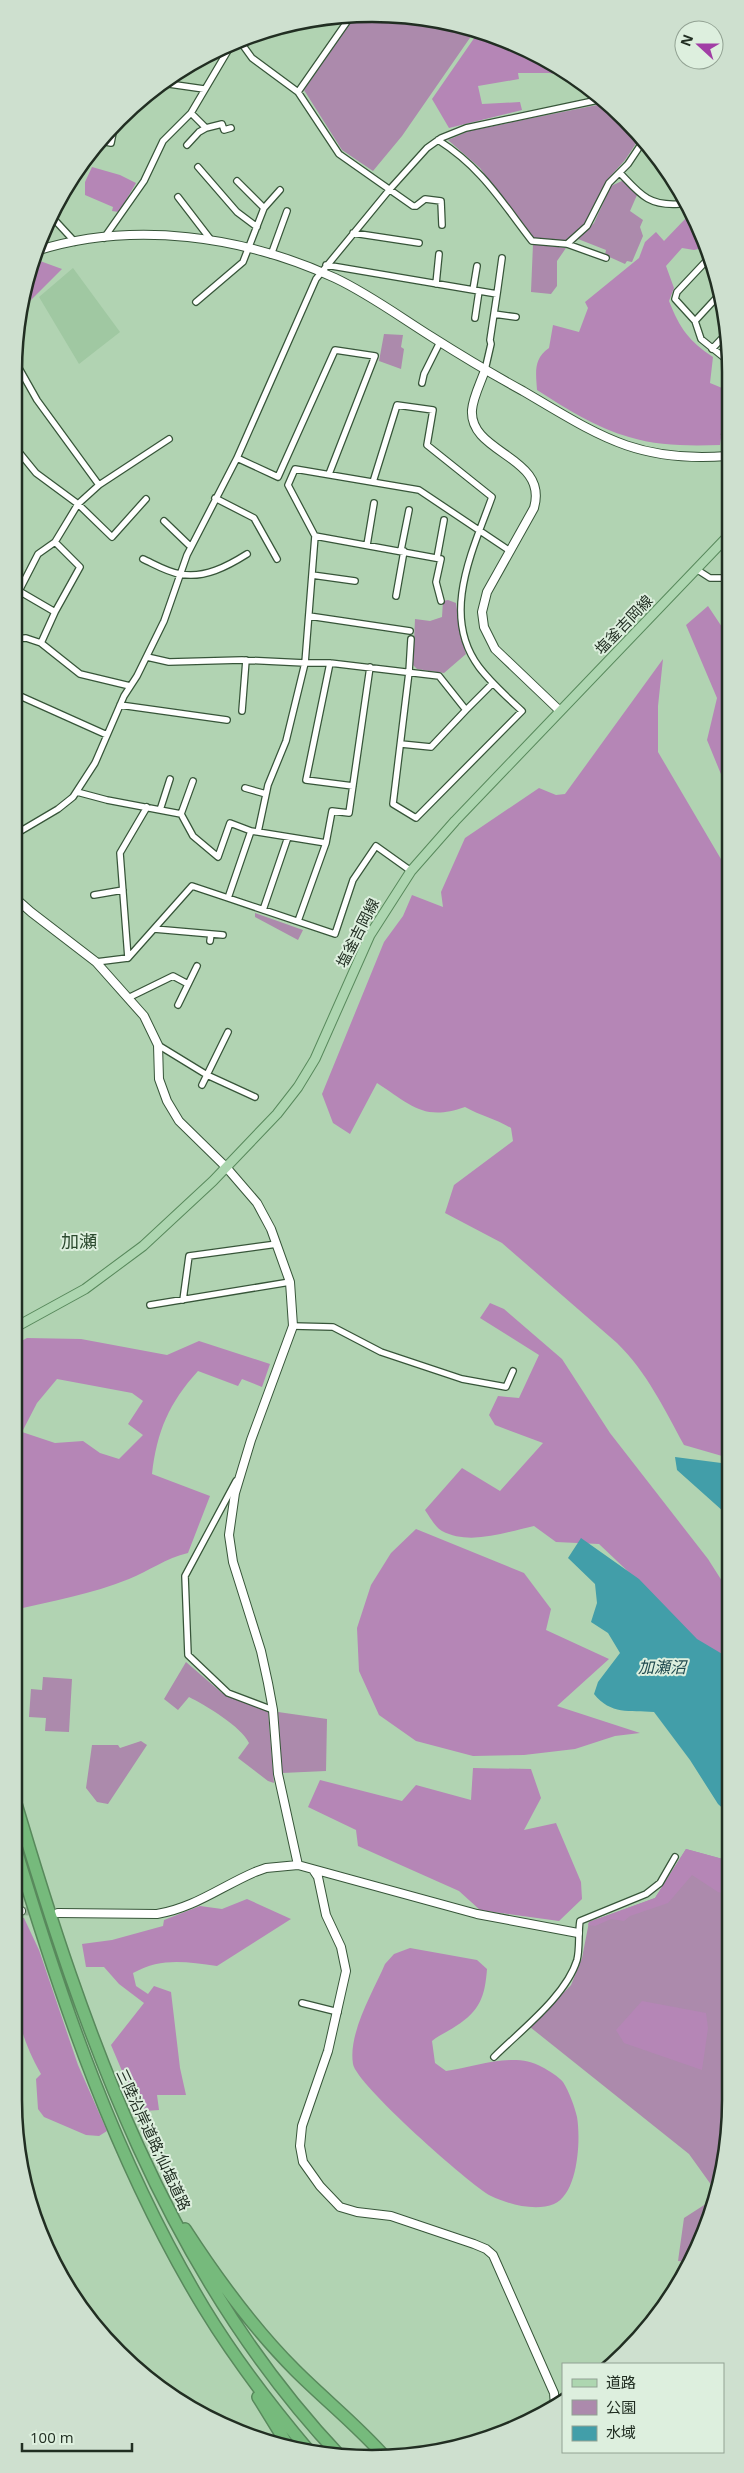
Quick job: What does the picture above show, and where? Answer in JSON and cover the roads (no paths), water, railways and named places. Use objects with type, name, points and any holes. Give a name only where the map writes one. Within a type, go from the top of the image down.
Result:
[{"type":"highway","name":"三陸沿岸道路;仙塩道路","points":[[22,1822],[80,2005],[112,2090],[150,2173],[192,2255],[222,2305],[284,2392],[334,2449]]},
{"type":"highway","name":"三陸沿岸道路;仙塩道路","points":[[22,1868],[70,2017],[114,2131],[174,2256],[222,2336],[280,2417],[304,2444]]},
{"type":"highway","points":[[150,2173],[214,2272],[246,2316],[297,2372],[359,2429],[379,2450]]},
{"type":"highway","points":[[222,2336],[284,2440]]},
{"type":"main road","name":"塩釜吉岡線","points":[[22,1324],[85,1289],[143,1246],[226,1167],[277,1114],[308,1072],[370,935],[411,871],[455,821],[722,542]]},
{"type":"street","points":[[298,92],[345,23]]},
{"type":"street","points":[[244,47],[252,58],[298,92],[305,100],[333,147],[413,206],[416,206],[425,199],[441,201],[442,225]]},
{"type":"street","points":[[104,238],[144,181],[163,141],[191,113],[225,55]]},
{"type":"street","points":[[173,85],[204,89]]},
{"type":"street","points":[[22,830],[58,809],[77,792],[94,764],[120,705],[164,621],[191,548],[237,458],[320,272],[390,189],[427,148],[438,140],[466,128],[592,101]]},
{"type":"street","points":[[191,113],[206,128]]},
{"type":"street","points":[[186,145],[206,128],[222,124],[224,130],[231,128]]},
{"type":"street","points":[[438,140],[462,156],[478,171],[532,241],[567,244],[606,258]]},
{"type":"street","points":[[567,244],[586,226],[609,183],[620,173],[639,147]]},
{"type":"street","points":[[198,167],[237,212],[257,227]]},
{"type":"street","points":[[620,173],[648,200],[666,205],[679,204]]},
{"type":"street","points":[[237,181],[264,208]]},
{"type":"street","points":[[196,302],[242,262],[264,208],[280,190]]},
{"type":"street","points":[[178,197],[211,240]]},
{"type":"street","points":[[271,254],[287,211]]},
{"type":"street","points":[[57,222],[75,242]]},
{"type":"street","points":[[353,233],[419,243]]},
{"type":"street","points":[[45,249],[104,238],[147,236],[211,240],[271,254],[320,272],[379,302],[485,370],[575,423],[615,442],[654,454],[700,457],[722,456]]},
{"type":"street","points":[[436,284],[439,254]]},
{"type":"street","points":[[502,258],[490,340],[492,344],[472,410],[474,424],[483,437],[528,474],[537,492],[534,508],[487,592],[482,612],[484,627],[495,649],[560,711]]},
{"type":"street","points":[[704,263],[675,296],[675,299],[695,320],[701,339],[721,356]]},
{"type":"street","points":[[326,265],[497,294]]},
{"type":"street","points":[[475,318],[477,266]]},
{"type":"street","points":[[695,320],[714,300]]},
{"type":"street","points":[[494,314],[516,317]]},
{"type":"street","points":[[712,349],[720,340]]},
{"type":"street","points":[[422,383],[424,374],[440,342]]},
{"type":"street","points":[[237,458],[278,477],[335,350],[375,356],[330,474]]},
{"type":"street","points":[[22,374],[33,394],[99,485]]},
{"type":"street","points":[[373,482],[397,405],[433,410],[427,446],[492,497],[462,586],[460,616],[466,642],[479,666],[493,683],[522,711],[416,818],[392,804],[410,672],[411,639]]},
{"type":"street","points":[[22,580],[38,554],[55,542],[78,504],[99,485],[169,439]]},
{"type":"street","points":[[22,455],[36,472],[78,504],[112,537],[146,499]]},
{"type":"street","points":[[258,832],[266,794],[286,741],[305,663],[315,536],[288,485],[295,469],[419,490],[510,551]]},
{"type":"street","points":[[215,498],[254,518],[277,559]]},
{"type":"street","points":[[367,545],[374,503]]},
{"type":"street","points":[[396,596],[409,510]]},
{"type":"street","points":[[437,558],[444,520]]},
{"type":"street","points":[[164,521],[191,548]]},
{"type":"street","points":[[315,536],[441,559],[436,582],[441,600]]},
{"type":"street","points":[[41,643],[55,612],[80,567],[55,542]]},
{"type":"street","points":[[142,559],[180,574],[204,574],[227,567],[247,554]]},
{"type":"street","points":[[696,569],[710,578],[722,578]]},
{"type":"street","points":[[312,575],[354,581]]},
{"type":"street","points":[[22,593],[55,612]]},
{"type":"street","points":[[309,616],[410,631]]},
{"type":"street","points":[[22,638],[41,643],[80,674],[130,686]]},
{"type":"street","points":[[146,657],[169,662],[246,660],[330,663],[439,676],[466,710]]},
{"type":"street","points":[[242,711],[246,660]]},
{"type":"street","points":[[330,663],[306,780],[352,786]]},
{"type":"street","points":[[298,921],[326,843],[332,811],[349,812],[370,667]]},
{"type":"street","points":[[401,744],[431,747],[493,683]]},
{"type":"street","points":[[22,697],[107,735]]},
{"type":"street","points":[[120,705],[228,720]]},
{"type":"street","points":[[160,810],[170,779]]},
{"type":"street","points":[[181,814],[193,781]]},
{"type":"street","points":[[245,788],[266,794]]},
{"type":"street","points":[[77,792],[181,814],[194,836],[218,857],[230,824],[251,831],[326,843]]},
{"type":"street","points":[[128,958],[120,854],[147,806]]},
{"type":"street","points":[[228,898],[251,831]]},
{"type":"street","points":[[263,910],[288,837]]},
{"type":"street","points":[[96,962],[128,958],[192,886],[334,934],[353,880],[376,846],[411,871]]},
{"type":"street","points":[[94,895],[123,890]]},
{"type":"street","points":[[22,904],[56,933],[96,962],[144,1016],[158,1045],[159,1079],[167,1101],[179,1121],[226,1167],[257,1203],[277,1244],[293,1292],[293,1326],[264,1399],[242,1470],[231,1513],[229,1535],[233,1562],[261,1652],[273,1710],[278,1774],[298,1864]]},
{"type":"street","points":[[154,929],[224,935]]},
{"type":"street","points":[[210,934],[210,941]]},
{"type":"street","points":[[178,1005],[197,966]]},
{"type":"street","points":[[128,998],[173,976],[188,984]]},
{"type":"street","points":[[202,1085],[228,1032]]},
{"type":"street","points":[[158,1045],[207,1075],[254,1097]]},
{"type":"street","points":[[183,1300],[189,1256],[277,1244]]},
{"type":"street","points":[[150,1305],[290,1282]]},
{"type":"street","points":[[293,1326],[333,1327],[381,1352],[462,1379],[496,1387],[506,1387],[513,1371]]},
{"type":"street","points":[[242,1470],[185,1576],[188,1655],[228,1693],[273,1710]]},
{"type":"street","points":[[494,2057],[558,1993],[570,1977],[578,1958],[580,1921],[646,1894],[660,1883],[675,1857]]},
{"type":"street","points":[[58,1913],[157,1914],[173,1911],[187,1907],[266,1868],[298,1864],[314,1871],[477,1914],[578,1933]]},
{"type":"street","points":[[314,1871],[318,1877],[326,1914],[344,1957],[346,1972],[338,2012],[321,2075],[307,2106],[302,2126],[300,2146],[306,2169],[340,2207],[357,2212],[391,2216],[474,2244],[486,2249],[493,2255],[554,2393],[554,2399]]},
{"type":"street","points":[[302,2003],[338,2012]]},
{"type":"water","points":[[675,1457],[722,1463],[722,1510],[677,1470]]},
{"type":"water","name":"加瀬沼","points":[[581,1538],[639,1579],[697,1639],[722,1654],[722,1808],[690,1760],[654,1712],[614,1708],[600,1701],[594,1694],[598,1682],[620,1653],[608,1633],[591,1622],[597,1603],[595,1584],[568,1558]]},
{"type":"tunnel","points":[[22,1911],[54,1913]]},
{"type":"district","name":"加瀬","points":[[79,1242]]}]
